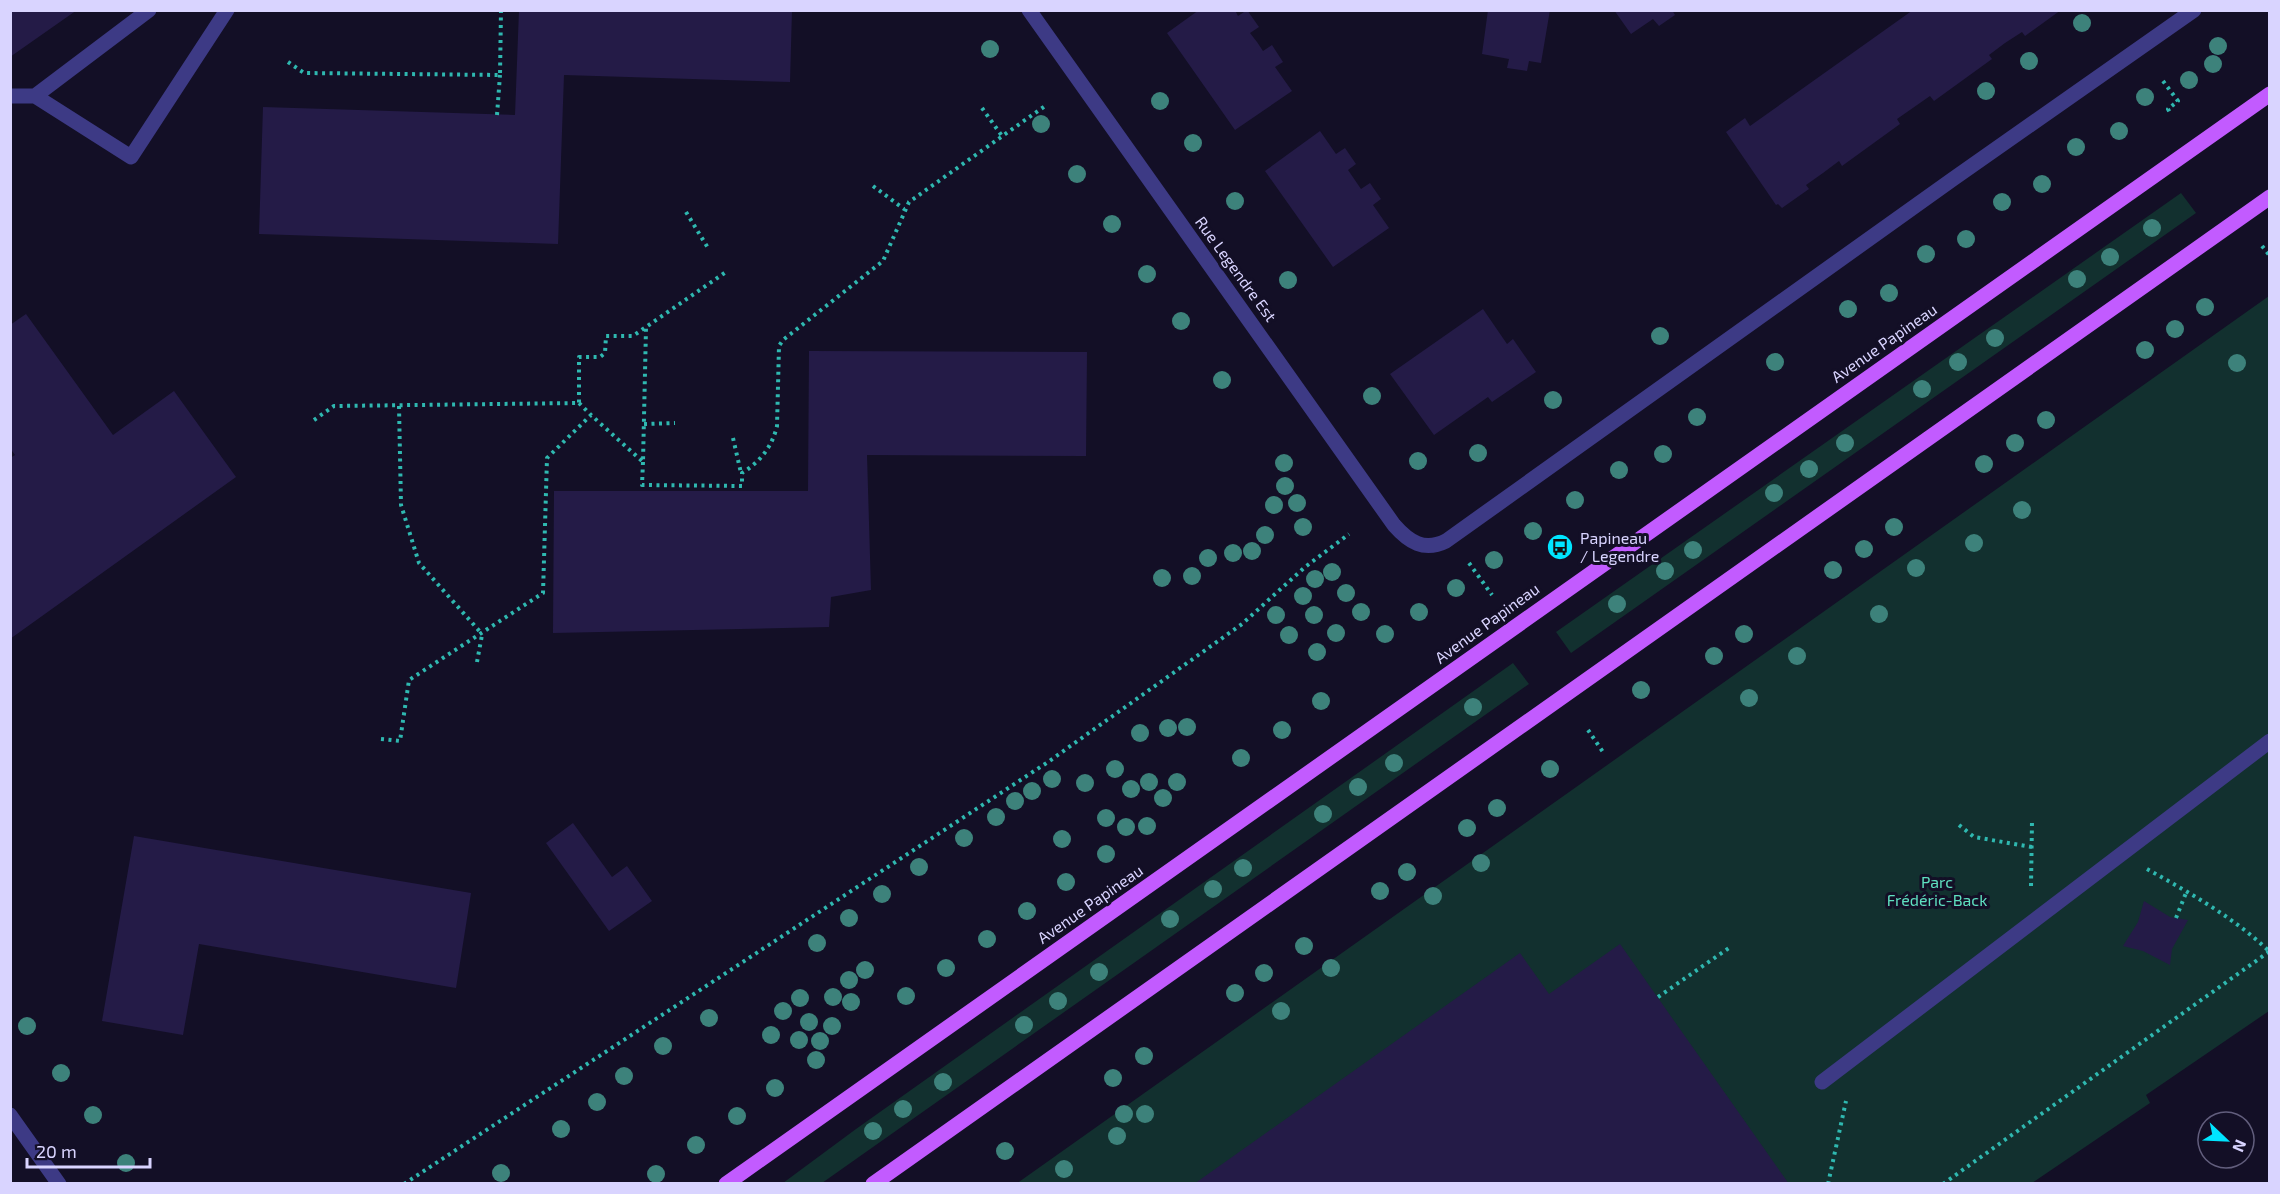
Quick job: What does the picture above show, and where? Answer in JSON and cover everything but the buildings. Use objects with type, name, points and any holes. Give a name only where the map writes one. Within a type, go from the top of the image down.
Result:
[{"type":"main road","name":"Avenue Papineau","points":[[726,1184],[2270,94]]},
{"type":"main road","points":[[873,1184],[2270,197]]},
{"type":"street","points":[[35,96],[149,10]]},
{"type":"street","points":[[10,96],[35,96],[131,156],[227,10]]},
{"type":"street","name":"Rue Legendre Est","points":[[1029,10],[1394,525],[1418,544],[1430,547],[1446,541],[2194,10]]},
{"type":"street","points":[[1822,1082],[2270,741]]},
{"type":"street","points":[[10,1115],[59,1184]]},
{"type":"path","points":[[497,115],[501,10]]},
{"type":"path","points":[[288,62],[304,73],[500,75]]},
{"type":"path","points":[[2163,81],[2178,101],[2168,109],[2171,115]]},
{"type":"path","points":[[742,473],[753,466],[774,439],[777,426],[779,346],[783,339],[883,261],[909,202],[1045,106]]},
{"type":"path","points":[[982,108],[1002,136]]},
{"type":"path","points":[[873,186],[904,209]]},
{"type":"path","points":[[686,212],[708,248]]},
{"type":"path","points":[[2262,246],[2270,256]]},
{"type":"path","points":[[579,404],[579,357],[600,357],[605,353],[606,336],[633,336],[726,272]]},
{"type":"path","points":[[646,328],[642,485],[742,486],[742,473],[733,438]]},
{"type":"path","points":[[314,420],[334,406],[579,404],[643,462]]},
{"type":"path","points":[[399,406],[401,505],[419,563],[482,634]]},
{"type":"path","points":[[381,739],[400,741],[409,680],[543,593],[547,458],[591,415]]},
{"type":"path","points":[[644,424],[675,423]]},
{"type":"path","points":[[404,1184],[1143,696],[1242,624],[1305,567],[1349,534]]},
{"type":"path","points":[[1469,563],[1492,595]]},
{"type":"path","points":[[477,662],[482,634]]},
{"type":"path","points":[[1588,730],[1603,752]]},
{"type":"path","points":[[2031,892],[2032,821]]},
{"type":"path","points":[[1959,825],[1974,837],[2032,847]]},
{"type":"path","points":[[1971,843],[1974,837]]},
{"type":"path","points":[[1942,1184],[2269,951],[2227,915],[2141,866]]},
{"type":"path","points":[[2176,918],[2186,893]]},
{"type":"path","points":[[1658,997],[1729,948]]},
{"type":"path","points":[[1828,1184],[1846,1099]]},
{"type":"green space","points":[[2181,193],[2196,213],[1571,653],[1556,632]]},
{"type":"green space","name":"Parc Frédéric-Back","points":[[2269,296],[2269,1011],[2146,1095],[2150,1103],[2032,1183],[1016,1184]]},
{"type":"green space","points":[[1513,663],[1529,684],[822,1183],[783,1183],[856,1129]]},
{"type":"place","name":"Papineau / Legendre","points":[[1560,547]]}]
